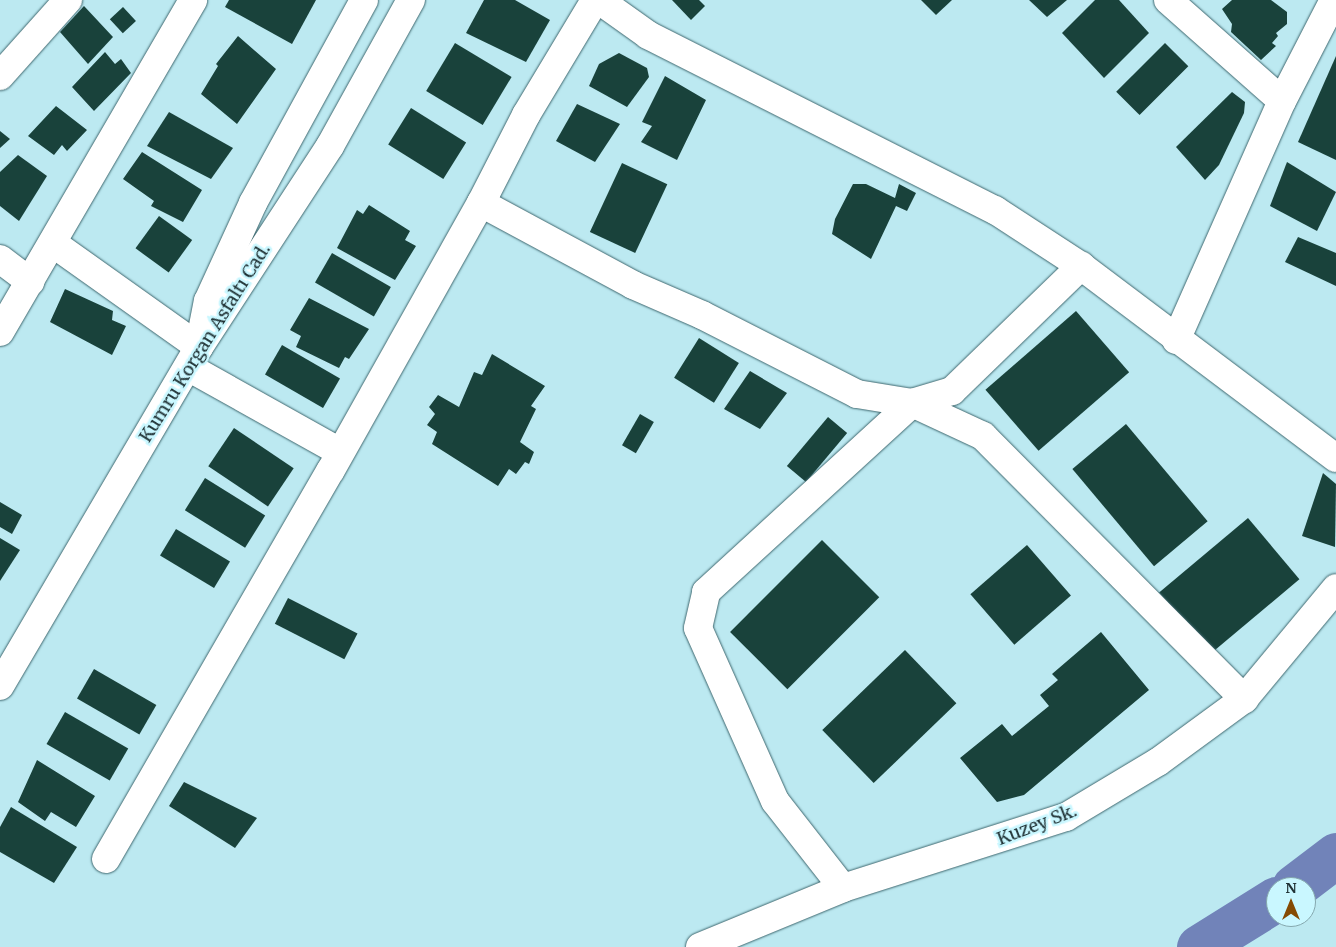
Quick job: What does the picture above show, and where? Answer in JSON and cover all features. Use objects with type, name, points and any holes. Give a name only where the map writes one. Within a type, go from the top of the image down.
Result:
[{"type":"street","points":[[0,76],[68,0]]},
{"type":"street","points":[[0,332],[54,244],[193,0]]},
{"type":"street","points":[[193,357],[208,301],[253,203],[364,0]]},
{"type":"street","name":"Kumru Korgan Asfaltı Cad.","points":[[0,686],[193,357],[330,146],[411,0]]},
{"type":"street","points":[[106,859],[340,452],[481,202],[526,115],[597,0],[648,35],[995,210],[1081,266],[1176,340],[1336,458]]},
{"type":"street","points":[[1168,0],[1282,101]]},
{"type":"street","points":[[1176,340],[1282,101],[1334,0]]},
{"type":"street","points":[[481,202],[633,285],[702,315],[857,394],[912,403],[983,436],[1244,699]]},
{"type":"street","points":[[54,244],[193,357],[340,452]]},
{"type":"street","points":[[0,260],[30,282]]},
{"type":"street","points":[[843,888],[775,802],[698,628],[706,592],[912,403],[952,390],[1081,266]]},
{"type":"street","name":"Kuzey Sk.","points":[[700,947],[843,888],[1066,818],[1158,762],[1244,699],[1336,588]]},
{"type":"building","points":[[229,0],[316,0],[292,44],[225,7]]},
{"type":"building","points":[[484,0],[515,0],[550,20],[526,62],[466,33]]},
{"type":"building","points":[[672,0],[699,0],[705,6],[691,20]]},
{"type":"building","points":[[921,0],[952,0],[936,15]]},
{"type":"building","points":[[1029,0],[1067,0],[1047,17]]},
{"type":"building","points":[[1095,0],[1119,0],[1149,33],[1104,78],[1062,33]]},
{"type":"building","points":[[1232,0],[1271,0],[1287,12],[1287,24],[1276,33],[1278,36],[1272,43],[1276,46],[1261,60],[1231,32],[1232,24],[1222,9]]},
{"type":"building","points":[[84,6],[113,37],[88,64],[60,32]]},
{"type":"building","points":[[123,7],[136,21],[123,33],[110,19]]},
{"type":"building","points":[[238,36],[276,69],[237,124],[201,94],[218,66],[216,64]]},
{"type":"building","points":[[455,43],[512,77],[483,125],[426,91]]},
{"type":"building","points":[[1165,43],[1188,66],[1140,115],[1116,92]]},
{"type":"building","points":[[105,52],[115,64],[121,59],[131,73],[94,111],[72,87]]},
{"type":"building","points":[[619,53],[647,68],[649,77],[627,107],[589,86],[599,64]]},
{"type":"building","points":[[1336,56],[1336,160],[1298,142]]},
{"type":"building","points":[[665,76],[706,100],[677,160],[641,142],[652,126],[642,122]]},
{"type":"building","points":[[1232,92],[1245,102],[1244,113],[1219,165],[1205,180],[1176,147]]},
{"type":"building","points":[[577,104],[620,124],[595,162],[556,141]]},
{"type":"building","points":[[56,106],[87,130],[67,151],[62,145],[54,155],[28,136]]},
{"type":"building","points":[[411,108],[466,142],[443,179],[388,144]]},
{"type":"building","points":[[169,112],[233,148],[211,179],[147,146]]},
{"type":"building","points":[[0,131],[10,139],[0,148]]},
{"type":"building","points":[[142,152],[202,190],[183,222],[151,206],[154,201],[123,179]]},
{"type":"building","points":[[18,155],[47,176],[19,221],[0,206],[0,172]]},
{"type":"building","points":[[1287,162],[1336,192],[1317,231],[1270,206]]},
{"type":"building","points":[[622,163],[667,184],[635,253],[590,232]]},
{"type":"building","points":[[853,184],[866,184],[895,198],[899,184],[916,193],[907,211],[896,206],[871,259],[832,234],[835,219]]},
{"type":"building","points":[[369,205],[410,231],[405,240],[416,246],[395,280],[337,248],[357,210],[363,214]]},
{"type":"building","points":[[159,216],[192,240],[169,272],[135,248]]},
{"type":"building","points":[[1298,237],[1336,253],[1336,286],[1285,262]]},
{"type":"building","points":[[332,253],[391,287],[374,316],[315,282]]},
{"type":"building","points":[[65,289],[113,311],[112,320],[126,326],[112,355],[50,322]]},
{"type":"building","points":[[309,298],[369,329],[349,359],[345,357],[339,368],[296,347],[301,336],[290,330]]},
{"type":"building","points":[[1076,311],[1129,372],[1039,451],[985,390]]},
{"type":"building","points":[[699,338],[739,363],[714,403],[674,378]]},
{"type":"building","points":[[282,345],[340,378],[323,408],[265,374]]},
{"type":"building","points":[[492,354],[545,386],[531,406],[536,409],[520,442],[534,452],[529,464],[525,462],[516,474],[509,469],[498,486],[432,444],[437,432],[427,425],[435,414],[429,407],[438,395],[459,407],[474,372],[482,375]]},
{"type":"building","points":[[750,371],[787,393],[760,429],[724,409]]},
{"type":"building","points":[[640,414],[654,422],[636,453],[622,445]]},
{"type":"building","points":[[828,417],[847,433],[806,482],[787,466]]},
{"type":"building","points":[[1126,424],[1208,521],[1154,566],[1072,469]]},
{"type":"building","points":[[234,428],[294,468],[268,506],[208,466]]},
{"type":"building","points":[[1323,473],[1336,484],[1335,547],[1302,536]]},
{"type":"building","points":[[205,478],[265,516],[245,548],[185,510]]},
{"type":"building","points":[[0,502],[22,515],[12,534],[0,527]]},
{"type":"building","points":[[1248,518],[1299,579],[1211,654],[1159,593]]},
{"type":"building","points":[[176,529],[230,561],[214,588],[160,556]]},
{"type":"building","points":[[0,538],[20,550],[0,581]]},
{"type":"building","points":[[822,540],[879,597],[787,689],[730,632]]},
{"type":"building","points":[[1027,545],[1071,596],[1014,645],[970,594]]},
{"type":"building","points":[[288,598],[357,633],[344,659],[275,624]]},
{"type":"building","points":[[1101,632],[1149,690],[1024,795],[997,802],[960,758],[1002,724],[1012,736],[1049,706],[1040,695],[1058,680],[1052,674]]},
{"type":"building","points":[[905,650],[956,703],[874,783],[822,730]]},
{"type":"building","points":[[94,669],[156,705],[139,734],[77,698]]},
{"type":"building","points":[[65,712],[128,748],[110,781],[46,744]]},
{"type":"building","points":[[37,760],[95,796],[76,827],[51,812],[45,821],[18,802]]},
{"type":"building","points":[[184,782],[257,818],[235,848],[169,806]]},
{"type":"building","points":[[11,807],[77,847],[54,883],[0,852],[0,827]]},
{"type":"waterway","points":[[1307,877],[1336,855]]},
{"type":"waterway","points":[[1199,947],[1266,905]]}]
